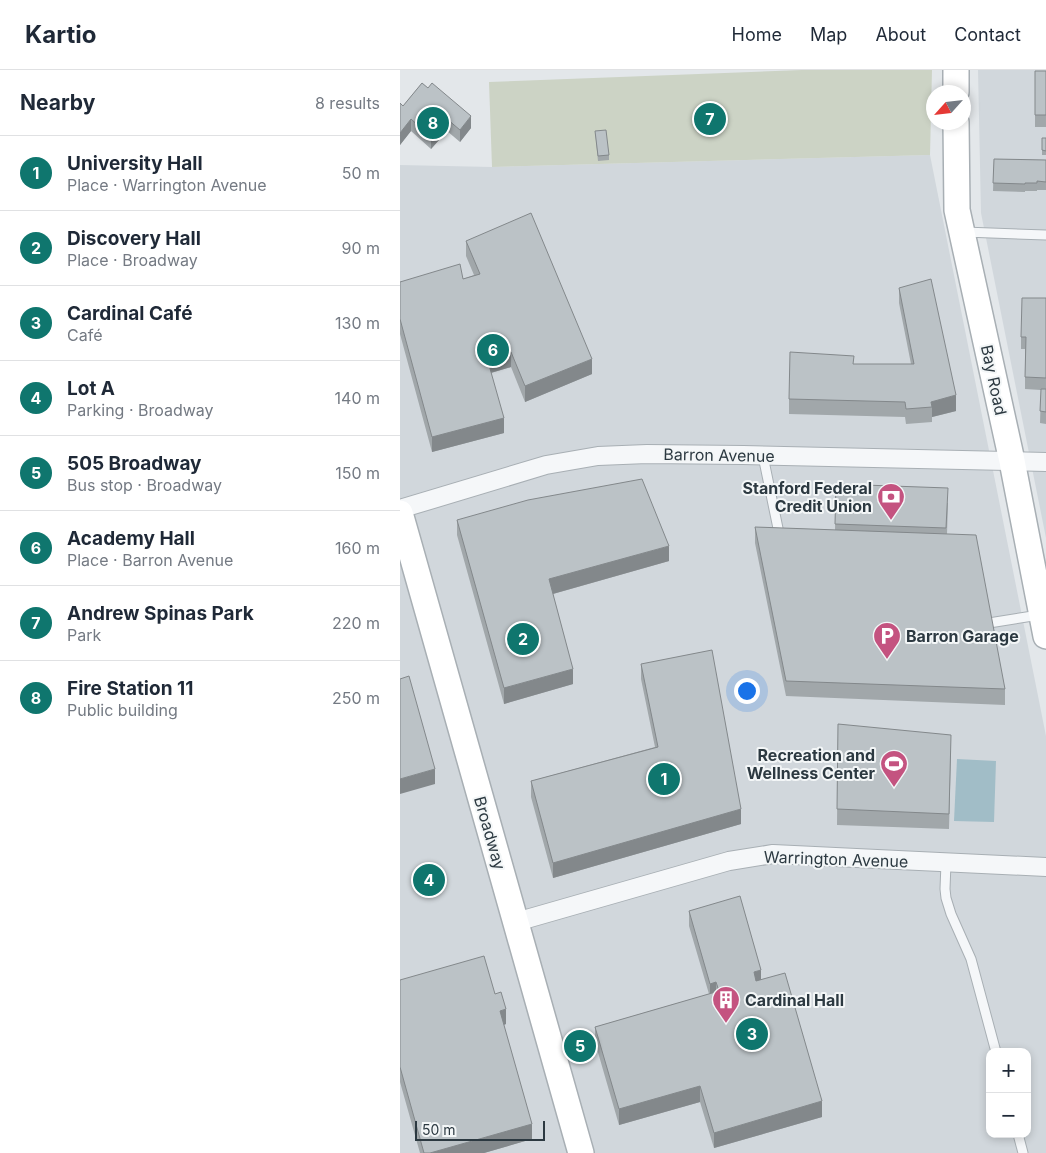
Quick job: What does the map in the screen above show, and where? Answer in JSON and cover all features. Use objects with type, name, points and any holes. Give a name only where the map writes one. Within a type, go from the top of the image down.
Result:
[{"type":"street","points":[[956,70],[956,85]]},
{"type":"street","name":"Bay Road","points":[[956,130],[957,210],[1012,461],[1044,625]]},
{"type":"street","name":"Barron Avenue","points":[[400,509],[546,465],[598,456],[647,454],[1046,462]]},
{"type":"street","name":"Broadway","points":[[400,513],[581,1153]]},
{"type":"street","name":"Warrington Avenue","points":[[516,922],[729,861],[774,854],[1046,867]]},
{"type":"lane","points":[[961,232],[1046,235]]},
{"type":"lane","points":[[764,456],[781,544]]},
{"type":"lane","points":[[990,623],[1044,625]]},
{"type":"lane","points":[[946,863],[946,898],[971,959],[995,1048]]},
{"type":"lane","points":[[1019,1138],[1023,1153]]},
{"type":"shaded area","points":[[802,70],[932,70],[932,85],[926,85],[926,130],[931,130],[930,155],[492,167],[489,82]]},
{"type":"shaded area","points":[[978,70],[1046,70],[1046,538],[981,213]]},
{"type":"shaded area","points":[[930,155],[1046,736],[1046,1153],[400,1153],[400,165],[492,167]]},
{"type":"water","points":[[957,759],[996,761],[994,822],[954,821]]},
{"type":"building","points":[[1035,71],[1046,71],[1046,115],[1035,115]]},
{"type":"building","points":[[422,83],[428,88],[432,83],[471,116],[460,130],[447,119],[431,137],[411,119],[400,133],[400,103],[403,106]]},
{"type":"building","points":[[606,130],[609,155],[598,156],[595,131]]},
{"type":"building","points":[[1042,138],[1046,138],[1046,151],[1042,150]]},
{"type":"building","points":[[994,159],[1046,160],[1046,182],[1037,181],[1037,183],[1025,184],[993,183]]},
{"type":"building","points":[[531,213],[592,359],[525,386],[511,352],[487,358],[504,418],[432,437],[400,319],[400,282],[460,264],[463,279],[480,274],[466,241]]},
{"type":"building","points":[[931,279],[956,395],[931,402],[932,407],[906,409],[905,402],[789,399],[790,352],[854,356],[853,364],[914,364],[899,288]]},
{"type":"building","points":[[1022,298],[1046,298],[1046,378],[1025,377],[1026,337],[1021,337]]},
{"type":"building","points":[[1041,389],[1046,389],[1046,412],[1040,411]]},
{"type":"building","points":[[642,479],[669,546],[549,579],[573,669],[504,688],[457,520],[528,500]]},
{"type":"building","name":"Stanford Federal Credit Union","points":[[836,484],[948,488],[946,528],[835,524]]},
{"type":"building","name":"Barron Garage","points":[[755,527],[976,535],[1005,689],[786,681]]},
{"type":"building","points":[[712,650],[741,809],[553,863],[531,781],[658,747],[641,664]]},
{"type":"building","points":[[409,676],[435,769],[400,779],[400,679]]},
{"type":"building","name":"Recreation and Wellness Center","points":[[838,724],[951,735],[949,814],[837,809]]},
{"type":"building","name":"Cardinal Hall","points":[[740,896],[761,970],[754,972],[756,981],[785,973],[822,1101],[714,1133],[700,1086],[619,1109],[595,1027],[719,991],[716,982],[710,984],[689,911]]},
{"type":"building","points":[[484,956],[495,994],[501,992],[506,1009],[500,1011],[532,1124],[430,1153],[424,1153],[400,1067],[400,980]]},
{"type":"place","name":"Andrew Spinas Park","points":[[710,119]]},
{"type":"place","name":"Fire Station 11","points":[[433,123]]},
{"type":"place","name":"Academy Hall","points":[[493,350]]},
{"type":"place","name":"Stanford Federal Credit Union","points":[[891,521]]},
{"type":"place","name":"Discovery Hall","points":[[523,639]]},
{"type":"place","name":"Barron Garage","points":[[887,660]]},
{"type":"place","name":"University Hall","points":[[664,779]]},
{"type":"place","name":"Recreation and Wellness Center","points":[[894,788]]},
{"type":"place","name":"Lot A","points":[[429,880]]},
{"type":"place","name":"Cardinal Hall","points":[[726,1024]]},
{"type":"place","name":"Cardinal Café","points":[[752,1034]]},
{"type":"place","name":"505 Broadway","points":[[580,1046]]}]
